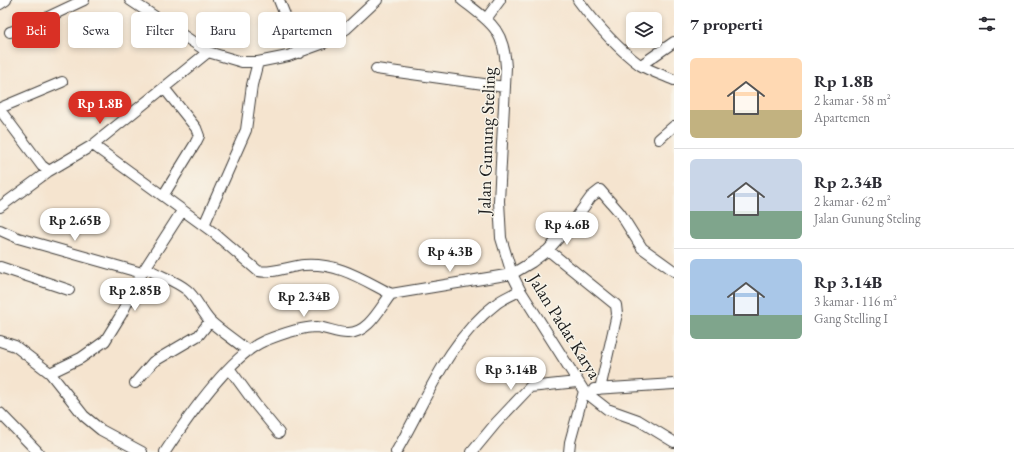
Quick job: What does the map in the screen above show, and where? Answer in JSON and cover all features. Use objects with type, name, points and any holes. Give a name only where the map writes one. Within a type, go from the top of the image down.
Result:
[{"type":"street","points":[[0,4],[6,0]]},
{"type":"street","points":[[10,32],[29,26],[84,0]]},
{"type":"street","points":[[130,0],[208,52],[242,62],[271,61],[300,53],[324,43],[346,29],[377,0]]},
{"type":"street","points":[[279,0],[300,53]]},
{"type":"street","name":"Jalan Gunung Steling","points":[[462,0],[486,19],[500,35],[505,48],[505,87],[499,201],[501,238],[512,274]]},
{"type":"street","points":[[486,19],[500,0]]},
{"type":"street","points":[[578,0],[589,15],[617,44],[641,65],[674,80]]},
{"type":"street","points":[[641,65],[674,42]]},
{"type":"street","points":[[0,207],[49,171],[93,145],[208,52]]},
{"type":"street","points":[[204,226],[246,130],[252,85],[258,62]]},
{"type":"street","points":[[376,69],[505,87]]},
{"type":"street","points":[[49,171],[42,166],[0,109],[62,82]]},
{"type":"street","points":[[162,196],[199,136],[196,128],[164,88]]},
{"type":"street","points":[[659,139],[674,126]]},
{"type":"street","points":[[93,145],[204,226],[258,271],[267,272],[304,265],[331,266],[351,273],[391,294],[512,274],[548,250],[568,228],[591,197],[600,190],[620,213],[642,248],[674,271]]},
{"type":"street","points":[[50,373],[81,358],[105,341],[121,315],[144,270],[182,211]]},
{"type":"street","points":[[0,230],[18,238],[144,270],[179,284],[196,299],[210,321],[248,351]]},
{"type":"street","points":[[548,250],[616,305],[617,314],[600,388]]},
{"type":"street","points":[[0,267],[69,290]]},
{"type":"street","name":"Jalan Padat Karya","points":[[512,274],[520,290],[584,391],[607,408],[638,420],[674,442]]},
{"type":"street","points":[[396,452],[420,405],[452,353],[487,312],[497,303],[520,290]]},
{"type":"street","points":[[165,452],[193,412],[229,368],[248,351],[264,341],[304,328],[322,328],[349,333],[357,330],[374,318],[391,294]]},
{"type":"street","points":[[135,383],[153,362],[199,335],[210,321]]},
{"type":"street","points":[[0,341],[15,346],[50,373],[84,416],[101,430],[142,452]]},
{"type":"street","points":[[229,368],[279,433]]},
{"type":"street","points":[[472,452],[496,423],[530,387],[578,382]]},
{"type":"street","points":[[569,452],[570,442],[584,391],[600,388],[674,384]]},
{"type":"street","points":[[0,412],[38,452]]}]
